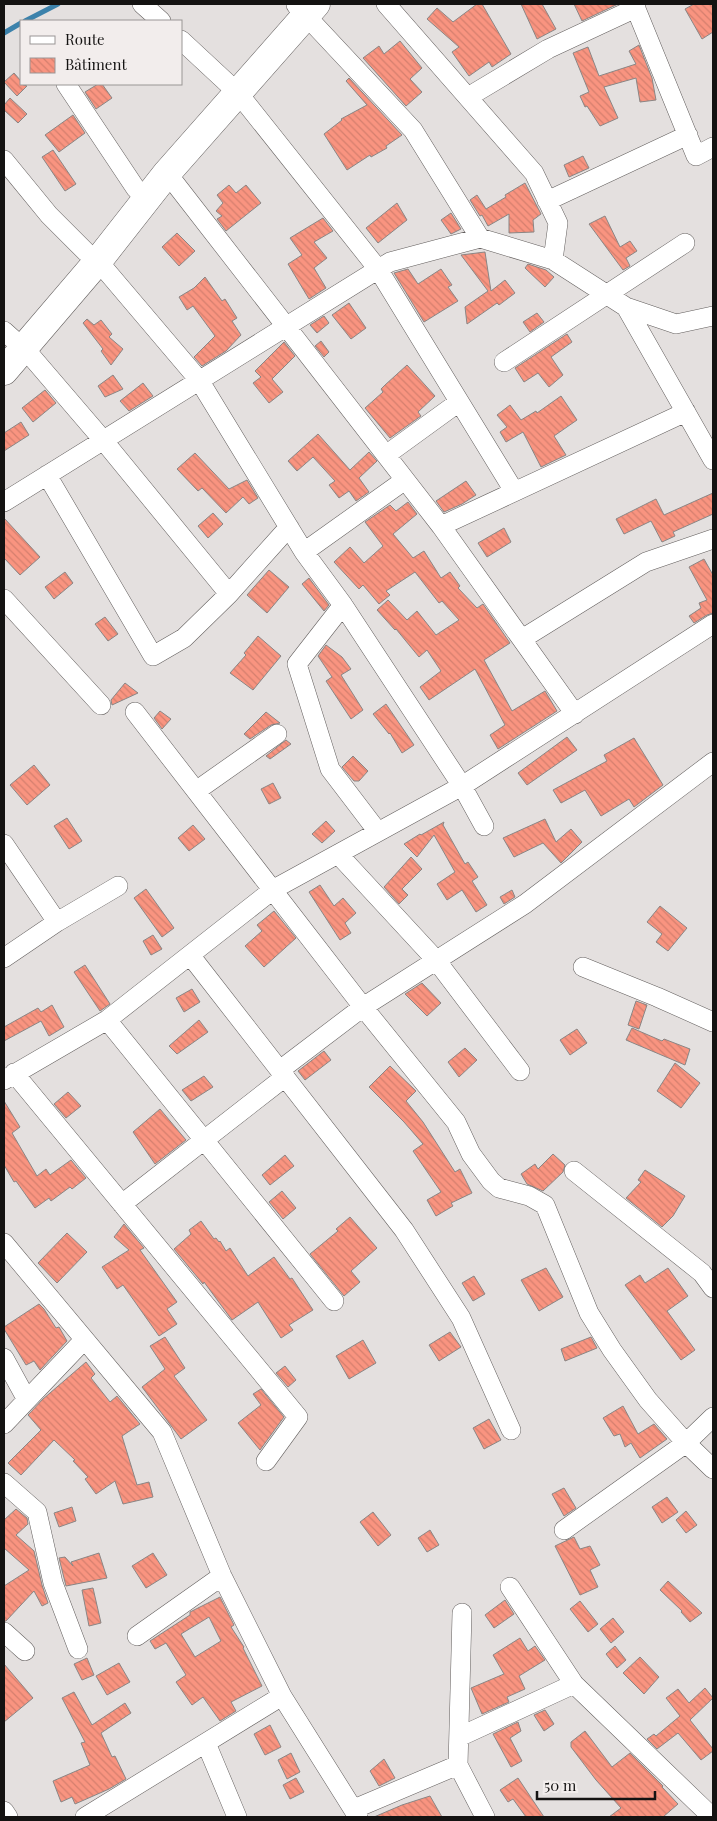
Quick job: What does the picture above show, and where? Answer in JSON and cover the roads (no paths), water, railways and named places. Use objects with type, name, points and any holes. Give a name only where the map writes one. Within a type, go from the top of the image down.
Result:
[{"type":"main road","points":[[92,256],[136,189],[232,88],[304,7]]},
{"type":"main road","points":[[4,372],[12,342],[167,174],[232,88]]},
{"type":"street","points":[[142,4],[160,20]]},
{"type":"street","points":[[386,4],[534,173],[558,223],[552,260]]},
{"type":"street","points":[[468,97],[548,49],[635,6],[696,156],[713,147]]},
{"type":"street","points":[[304,7],[413,130],[480,238]]},
{"type":"street","points":[[182,41],[232,88],[378,269],[514,491]]},
{"type":"street","points":[[67,85],[136,189]]},
{"type":"street","points":[[547,201],[688,135]]},
{"type":"street","points":[[4,160],[49,215],[92,256],[199,380],[304,552],[343,605],[462,786],[484,826]]},
{"type":"street","points":[[167,174],[441,526],[575,714]]},
{"type":"street","points":[[4,502],[390,262],[480,238],[552,260],[626,307],[676,324],[713,316]]},
{"type":"street","points":[[504,362],[685,243]]},
{"type":"street","points":[[626,307],[713,460]]},
{"type":"street","points":[[12,342],[103,440],[230,594]]},
{"type":"street","points":[[386,455],[459,402]]},
{"type":"street","points":[[441,526],[686,412]]},
{"type":"street","points":[[47,475],[153,656],[184,638],[230,594],[289,527]]},
{"type":"street","points":[[304,552],[405,480]]},
{"type":"street","points":[[522,639],[646,562],[713,538]]},
{"type":"street","points":[[4,599],[101,705]]},
{"type":"street","points":[[343,605],[297,664],[330,769],[378,832]]},
{"type":"street","points":[[266,1461],[298,1417],[122,1204],[9,1077],[107,1020],[274,889],[462,786],[713,624]]},
{"type":"street","points":[[135,712],[363,1006],[456,1122],[471,1154],[491,1181],[499,1188],[528,1196],[545,1205],[589,1313],[648,1400],[686,1443],[713,1469]]},
{"type":"street","points":[[196,791],[277,734]]},
{"type":"street","points":[[122,1204],[204,1140],[363,1006],[525,904],[713,762]]},
{"type":"street","points":[[4,844],[57,922]]},
{"type":"street","points":[[338,854],[436,960],[520,1071]]},
{"type":"street","points":[[4,958],[57,922],[118,886]]},
{"type":"street","points":[[190,955],[404,1230],[461,1318],[512,1430]]},
{"type":"street","points":[[583,967],[713,1022]]},
{"type":"street","points":[[107,1020],[334,1301]]},
{"type":"street","points":[[574,1171],[702,1273],[713,1288]]},
{"type":"street","points":[[4,1243],[162,1432],[222,1576],[282,1696],[356,1813],[458,1765]]},
{"type":"street","points":[[4,1424],[84,1340]]},
{"type":"street","points":[[4,1358],[27,1400]]},
{"type":"street","points":[[564,1530],[686,1443],[713,1417]]},
{"type":"street","points":[[4,1483],[37,1512],[53,1583],[78,1649]]},
{"type":"street","points":[[137,1636],[222,1576]]},
{"type":"street","points":[[510,1587],[574,1684],[712,1817]]},
{"type":"street","points":[[462,1613],[458,1765],[485,1817]]},
{"type":"street","points":[[4,1632],[25,1651]]},
{"type":"street","points":[[459,1737],[574,1684]]},
{"type":"street","points":[[85,1817],[282,1696]]},
{"type":"street","points":[[206,1743],[237,1817]]},
{"type":"street","points":[[4,1811],[8,1817]]},
{"type":"waterway","points":[[27,20],[58,4]]},
{"type":"waterway","points":[[4,33],[20,24]]}]
